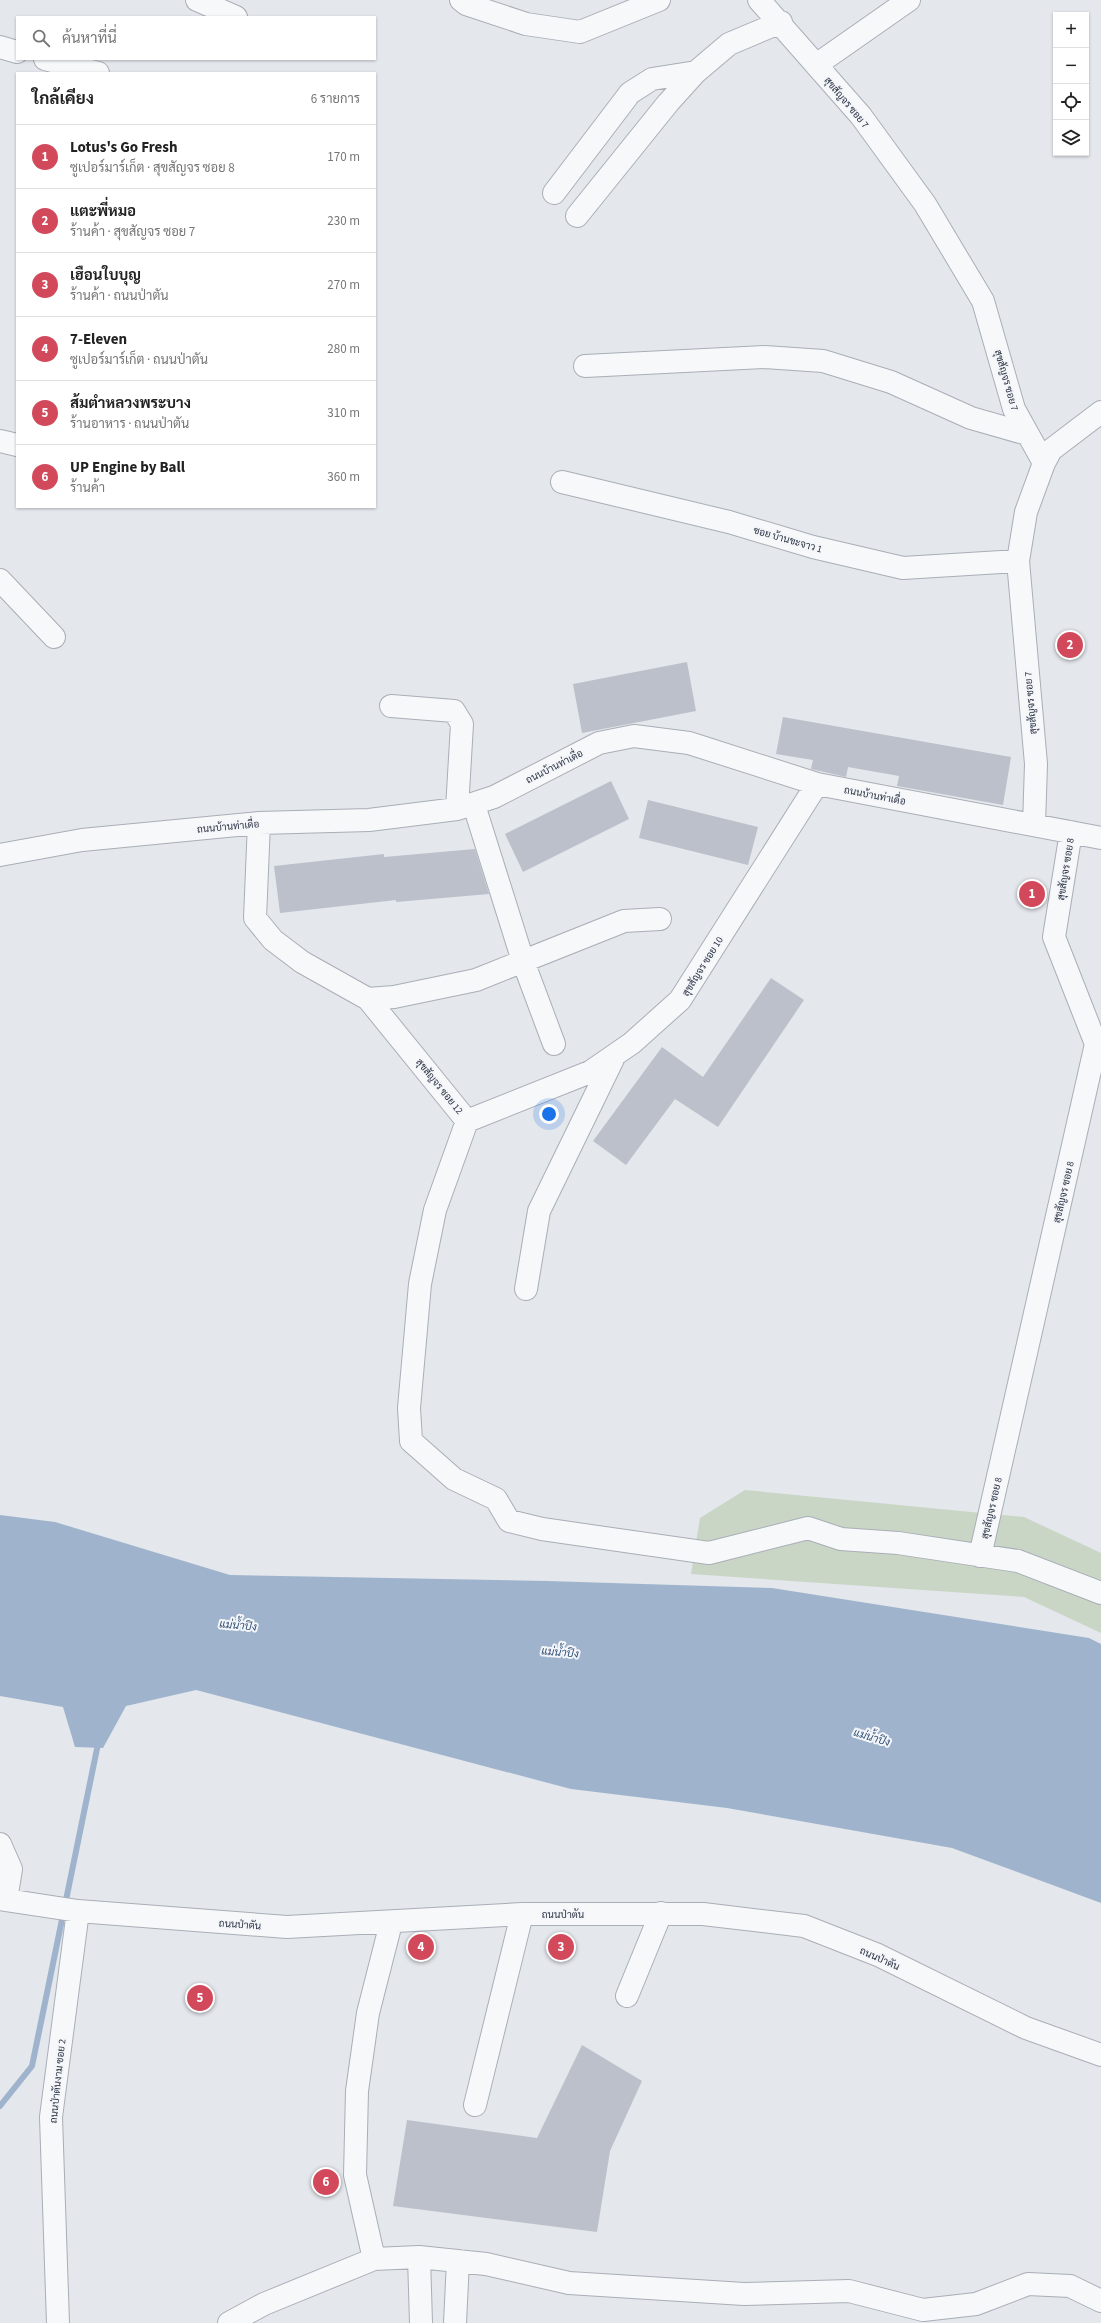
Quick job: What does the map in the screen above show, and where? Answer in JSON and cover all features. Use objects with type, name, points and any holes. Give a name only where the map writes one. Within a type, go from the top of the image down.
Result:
[{"type":"street","points":[[197,0],[235,16]]},
{"type":"street","points":[[237,16],[244,0]]},
{"type":"street","points":[[461,0],[466,4],[526,24],[580,32],[659,0]]},
{"type":"street","name":"สุขสัญจร ซอย 7","points":[[759,0],[781,22],[816,65],[861,116],[925,204],[983,301],[1014,409],[1044,463],[1026,512],[1018,561],[1036,764],[1034,825]]},
{"type":"street","points":[[816,65],[909,0]]},
{"type":"street","points":[[577,216],[668,103],[696,72],[729,44],[781,22]]},
{"type":"street","points":[[0,47],[16,52]]},
{"type":"street","points":[[49,60],[94,72]]},
{"type":"street","points":[[554,193],[630,93],[652,79],[696,72]]},
{"type":"street","points":[[585,366],[765,357],[823,361],[891,382],[972,418],[1027,434]]},
{"type":"street","points":[[1044,463],[1051,450],[1101,412]]},
{"type":"street","points":[[1044,463],[1057,461],[1101,425]]},
{"type":"street","points":[[0,441],[16,445]]},
{"type":"street","name":"ซอย บ้านขะจาว 1","points":[[562,482],[729,522],[813,547],[903,568],[1018,561]]},
{"type":"street","points":[[0,580],[54,637]]},
{"type":"street","points":[[390,706],[454,712],[462,724],[465,807],[554,1044]]},
{"type":"street","name":"ถนนบ้านท่าเดื่อ","points":[[0,855],[82,840],[259,823],[370,820],[465,807],[494,797],[599,743],[634,736],[689,743],[817,784],[1101,838]]},
{"type":"street","name":"สุขสัญจร ซอย 10","points":[[467,1121],[590,1072],[632,1043],[680,1000],[817,784]]},
{"type":"street","name":"สุขสัญจร ซอย 12","points":[[259,823],[255,918],[273,940],[302,962],[368,999],[467,1121],[435,1210],[420,1284],[409,1408],[411,1441],[454,1479],[496,1500],[509,1521],[542,1529],[709,1552],[808,1528],[841,1539],[898,1543],[980,1556]]},
{"type":"street","name":"สุขสัญจร ซอย 8","points":[[980,1556],[1094,1093],[1096,1044],[1054,937],[1071,832]]},
{"type":"street","points":[[368,999],[394,997],[476,980],[624,921],[660,920]]},
{"type":"street","points":[[526,1290],[539,1211],[614,1056]]},
{"type":"street","points":[[980,1556],[1018,1561],[1101,1593]]},
{"type":"street","points":[[0,1844],[11,1869],[3,1899]]},
{"type":"street","name":"ถนนป่าตัน","points":[[3,1899],[78,1911],[288,1927],[391,1923],[522,1914],[661,1913],[703,1914],[804,1926],[878,1955],[1026,2028],[1101,2055]]},
{"type":"street","name":"ถนนป่าตันงาม ซอย 2","points":[[58,2323],[51,2118],[78,1911]]},
{"type":"street","points":[[627,1996],[661,1913]]},
{"type":"street","points":[[474,2105],[522,1914]]},
{"type":"street","points":[[374,2259],[355,2175],[357,2091],[368,2013],[391,1923]]},
{"type":"street","points":[[419,2257],[421,2323]]},
{"type":"street","points":[[229,2323],[264,2304],[374,2259],[419,2257],[486,2264],[569,2283],[744,2294],[849,2292],[924,2310],[976,2304],[1028,2284],[1070,2286],[1101,2301]]},
{"type":"street","points":[[455,2323],[458,2261]]},
{"type":"green space","points":[[745,1490],[1024,1517],[1101,1553],[1101,1633],[1024,1597],[691,1574],[700,1518]]},
{"type":"water","name":"แม่น้ำปิง","points":[[0,1515],[55,1522],[230,1575],[547,1581],[772,1588],[1089,1638],[1101,1644],[1101,1903],[952,1848],[727,1808],[571,1789],[196,1690],[126,1706],[103,1748],[75,1747],[63,1707],[0,1696]]},
{"type":"building","points":[[687,662],[696,711],[582,733],[573,684]]},
{"type":"building","points":[[783,717],[1011,757],[1003,805],[897,786],[899,776],[848,767],[846,777],[811,769],[813,760],[776,754]]},
{"type":"building","points":[[611,781],[629,819],[523,872],[505,834]]},
{"type":"building","points":[[648,800],[758,827],[748,865],[639,838]]},
{"type":"building","points":[[475,849],[489,894],[396,902],[396,900],[280,913],[274,866],[384,854],[384,857]]},
{"type":"building","points":[[771,978],[804,1000],[718,1127],[675,1099],[626,1165],[593,1141],[662,1047],[703,1077]]},
{"type":"building","points":[[582,2045],[642,2081],[610,2151],[597,2232],[393,2206],[407,2120],[537,2138]]},
{"type":"waterway","points":[[0,2106],[32,2066],[99,1739]]},
{"type":"place","name":"แตะพี่หมอ","points":[[1070,645]]},
{"type":"place","name":"Lotus's Go Fresh","points":[[1032,894]]},
{"type":"place","name":"7-Eleven","points":[[421,1947]]},
{"type":"place","name":"เฮือนใบบุญ","points":[[561,1947]]},
{"type":"place","name":"ส้มตำหลวงพระบาง","points":[[200,1998]]},
{"type":"place","name":"UP Engine by Ball","points":[[326,2182]]}]
